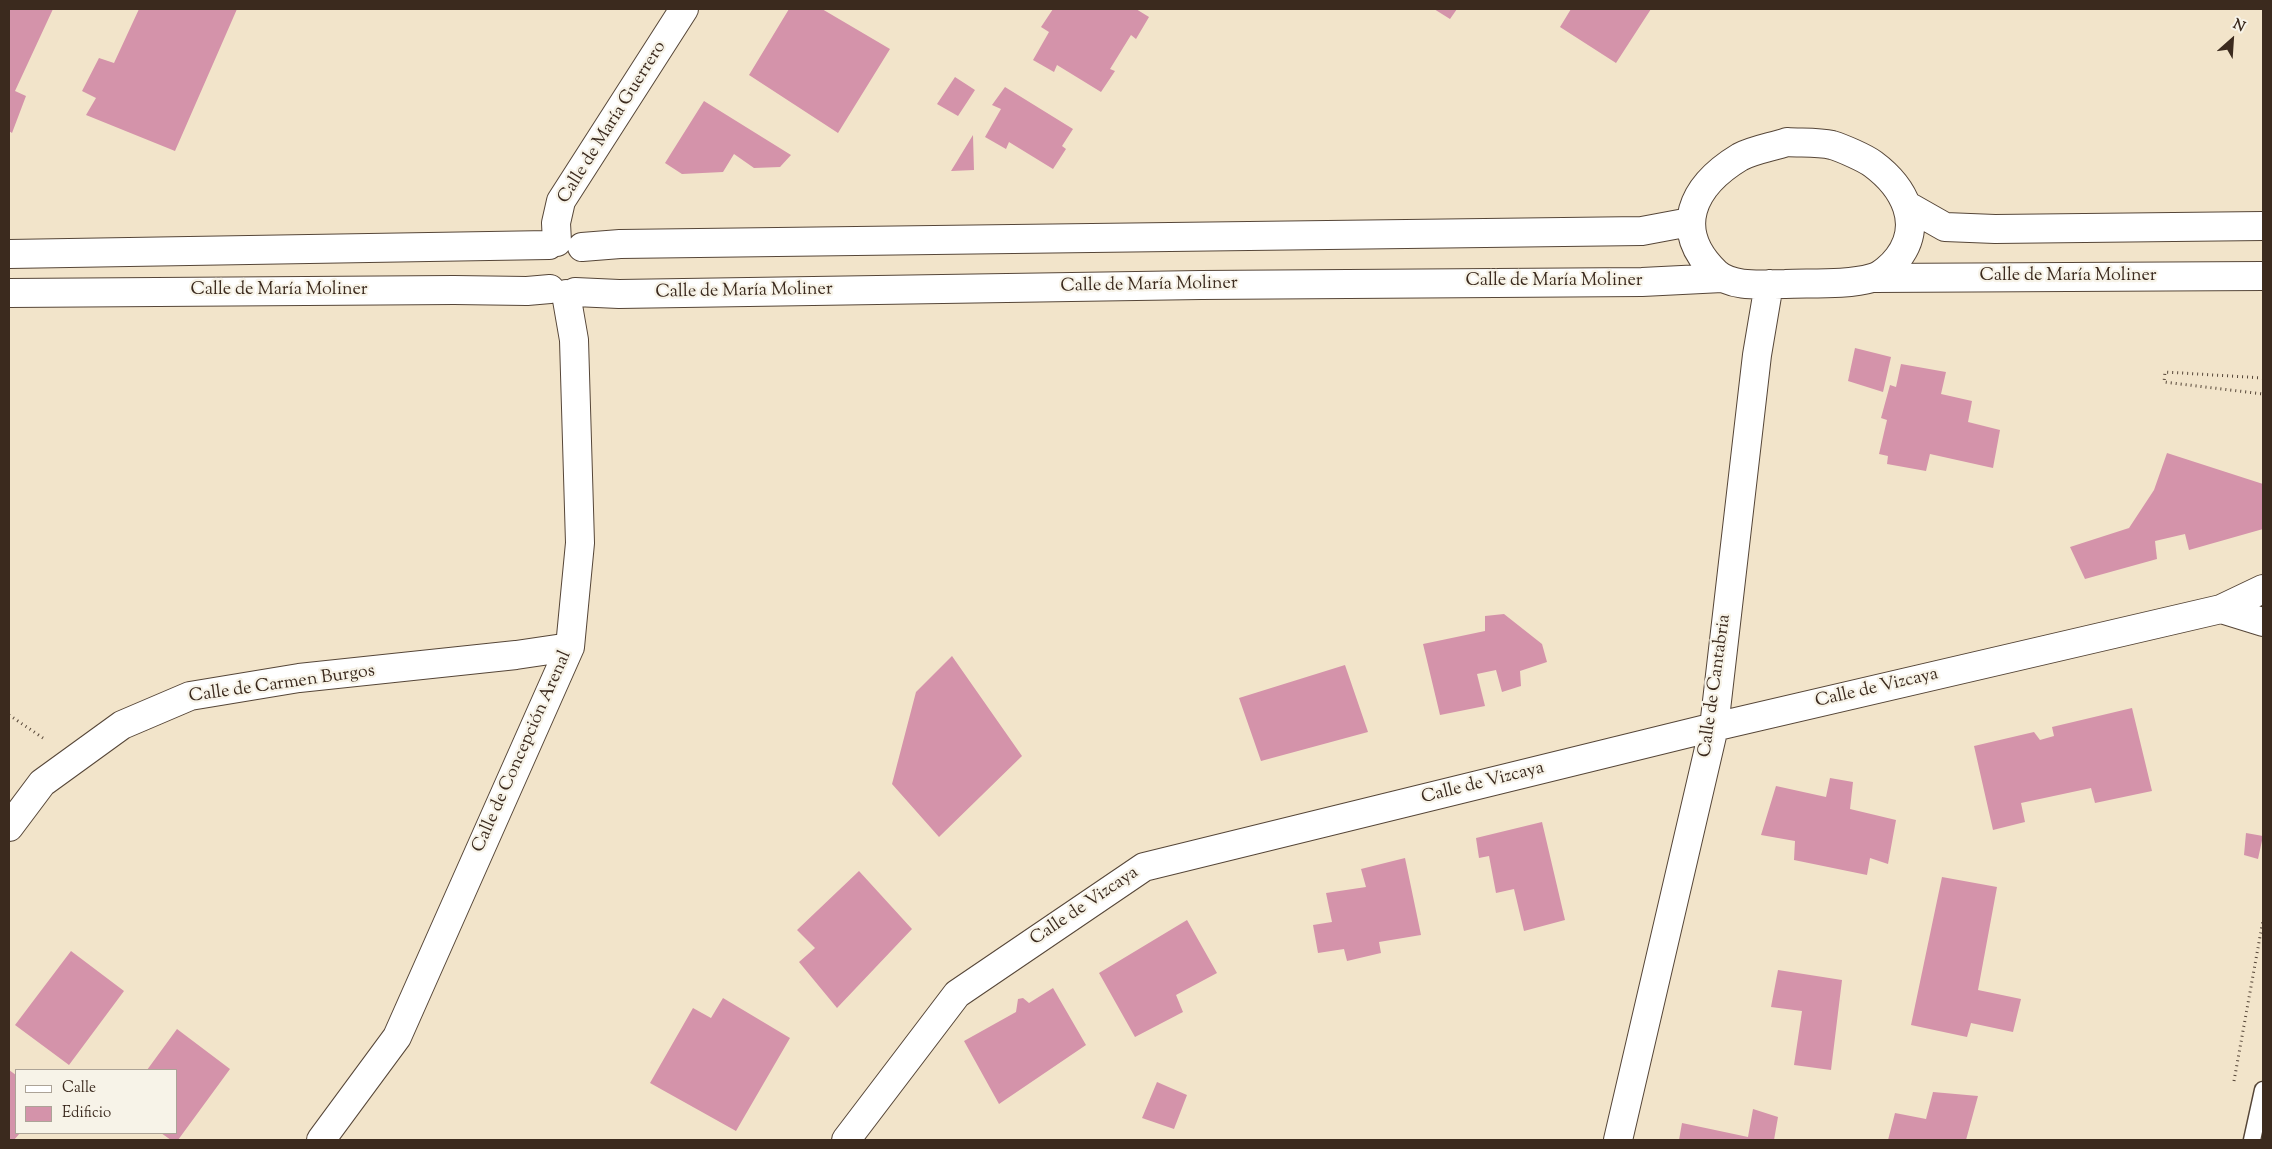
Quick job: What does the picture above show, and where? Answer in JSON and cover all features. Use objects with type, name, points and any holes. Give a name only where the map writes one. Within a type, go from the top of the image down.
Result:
[{"type":"street","name":"Calle de María Guerrero","points":[[563,245],[556,223],[561,201],[684,9]]},
{"type":"street","points":[[1722,278],[1704,261],[1694,242],[1690,222],[1696,203],[1706,184],[1741,157],[1787,142],[1833,145],[1873,163],[1898,187],[1908,206],[1910,226],[1907,246],[1894,264],[1874,278]]},
{"type":"street","points":[[1908,206],[1946,227],[1995,229],[2263,226]]},
{"type":"street","points":[[9,254],[1642,231],[1690,222]]},
{"type":"street","points":[[563,245],[592,262],[591,272],[583,287],[564,292],[540,276],[538,268],[543,252],[563,245]]},
{"type":"street","name":"Calle de María Moliner","points":[[9,293],[444,290],[619,294],[1201,285],[1642,282],[1722,278],[1742,283],[1769,284],[1874,278],[2263,276]]},
{"type":"street","name":"Calle de Cantabria","points":[[1618,1140],[1714,727],[1756,355],[1769,284]]},
{"type":"street","name":"Calle de Concepción Arenal","points":[[321,1140],[397,1037],[570,647],[580,544],[574,340],[564,292]]},
{"type":"street","name":"Calle de Vizcaya","points":[[846,1140],[957,994],[1144,867],[1714,727],[2221,609],[2263,589]]},
{"type":"street","points":[[2221,609],[2263,622]]},
{"type":"street","name":"Calle de Carmen Burgos","points":[[9,827],[42,782],[122,725],[190,696],[299,678],[516,655],[570,647]]},
{"type":"lane","points":[[2252,1140],[2263,1090]]},
{"type":"path","points":[[2263,378],[2165,372],[2164,382],[2263,394]]},
{"type":"path","points":[[9,715],[74,760]]},
{"type":"path","points":[[2233,1086],[2263,920]]},
{"type":"building","points":[[9,9],[53,9],[15,91],[26,96],[12,133],[9,131]]},
{"type":"building","points":[[139,9],[237,9],[175,151],[86,115],[96,98],[82,91],[99,58],[114,63]]},
{"type":"building","points":[[789,9],[822,9],[890,49],[838,133],[749,75]]},
{"type":"building","points":[[1053,9],[1136,9],[1149,17],[1136,39],[1131,35],[1110,69],[1115,71],[1101,92],[1057,65],[1054,72],[1033,60],[1049,32],[1041,27]]},
{"type":"building","points":[[1434,9],[1457,9],[1450,19]]},
{"type":"building","points":[[1571,9],[1651,9],[1616,63],[1560,27]]},
{"type":"building","points":[[955,77],[975,90],[958,116],[937,104]]},
{"type":"building","points":[[1005,87],[1073,129],[1062,146],[1066,149],[1053,169],[1009,142],[1006,149],[985,137],[1001,109],[992,105]]},
{"type":"building","points":[[704,101],[791,155],[780,167],[754,168],[734,154],[723,172],[682,174],[665,163]]},
{"type":"building","points":[[973,135],[974,170],[951,171]]},
{"type":"building","points":[[1855,348],[1891,357],[1883,392],[1848,381]]},
{"type":"building","points":[[1901,364],[1946,372],[1941,394],[1972,401],[1968,422],[2000,430],[1993,468],[1930,454],[1926,471],[1887,464],[1888,456],[1879,454],[1887,420],[1881,418],[1890,385],[1896,387]]},
{"type":"building","points":[[2167,453],[2263,484],[2263,529],[2189,550],[2185,534],[2155,541],[2157,559],[2085,579],[2070,547],[2129,528],[2154,490]]},
{"type":"building","points":[[1504,614],[1542,644],[1547,662],[1520,671],[1521,686],[1502,692],[1496,670],[1477,674],[1485,706],[1440,715],[1423,644],[1485,631],[1485,616]]},
{"type":"building","points":[[952,656],[1022,756],[939,837],[892,784],[916,692]]},
{"type":"building","points":[[1345,665],[1368,732],[1261,761],[1239,698]]},
{"type":"building","points":[[2132,708],[2152,791],[2095,803],[2091,788],[2021,803],[2025,822],[1993,830],[1974,746],[2034,732],[2040,740],[2054,736],[2052,727]]},
{"type":"building","points":[[1830,778],[1853,782],[1850,809],[1896,820],[1888,864],[1870,858],[1867,875],[1794,860],[1795,841],[1761,835],[1776,786],[1826,797]]},
{"type":"building","points":[[1542,822],[1565,920],[1524,931],[1514,889],[1496,893],[1489,856],[1479,858],[1476,838]]},
{"type":"building","points":[[2246,833],[2263,836],[2258,859],[2244,855]]},
{"type":"building","points":[[1405,858],[1421,935],[1379,942],[1381,953],[1347,961],[1344,949],[1318,953],[1313,925],[1332,922],[1326,893],[1366,887],[1361,869]]},
{"type":"building","points":[[859,871],[912,929],[837,1008],[799,962],[815,948],[797,930]]},
{"type":"building","points":[[1942,877],[1997,887],[1978,990],[2021,999],[2013,1032],[1971,1023],[1967,1037],[1911,1025]]},
{"type":"building","points":[[1187,920],[1217,973],[1176,995],[1183,1012],[1135,1037],[1099,973]]},
{"type":"building","points":[[71,951],[124,991],[69,1065],[15,1025]]},
{"type":"building","points":[[1778,970],[1842,980],[1831,1070],[1794,1065],[1802,1011],[1771,1007]]},
{"type":"building","points":[[1053,988],[1086,1045],[999,1104],[964,1041],[1016,1012],[1018,999],[1023,998],[1029,1003]]},
{"type":"building","points":[[723,998],[790,1038],[736,1131],[650,1083],[693,1008],[711,1018]]},
{"type":"building","points":[[177,1029],[230,1069],[178,1140],[171,1140],[162,1134],[178,1134],[178,1069],[148,1069]]},
{"type":"building","points":[[9,1070],[15,1074],[15,1134],[19,1134],[14,1140],[9,1140]]},
{"type":"building","points":[[1157,1082],[1187,1095],[1174,1129],[1142,1118]]},
{"type":"building","points":[[1933,1092],[1978,1096],[1966,1140],[1888,1140],[1895,1113],[1926,1119]]},
{"type":"building","points":[[1753,1109],[1778,1117],[1774,1140],[1679,1140],[1682,1123],[1748,1137]]}]
